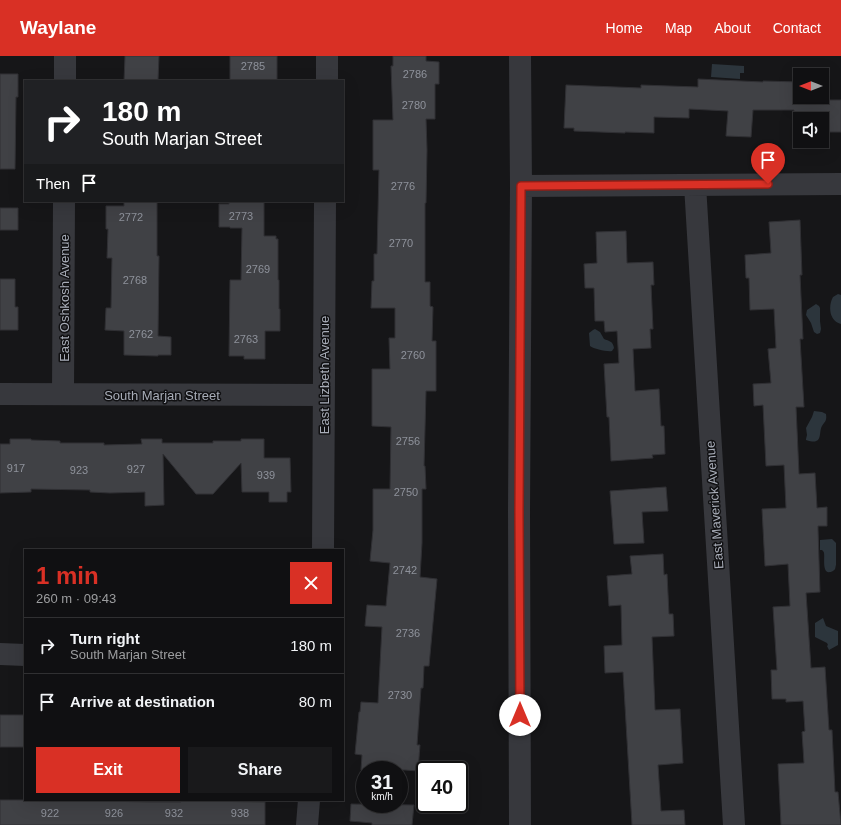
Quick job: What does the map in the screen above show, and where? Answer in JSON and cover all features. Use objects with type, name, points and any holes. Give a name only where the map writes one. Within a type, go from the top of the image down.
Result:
[{"type":"street","points":[[64,80],[65,56]]},
{"type":"street","points":[[326,80],[327,56]]},
{"type":"street","points":[[520,56],[520,825]]},
{"type":"street","points":[[521,186],[841,184]]},
{"type":"street","name":"East Maverick Avenue","points":[[695,185],[734,825]]},
{"type":"street","name":"East Oshkosh Avenue","points":[[63,394],[64,202]]},
{"type":"street","name":"East Lizbeth Avenue","points":[[323,549],[325,202]]},
{"type":"street","name":"South Marjan Street","points":[[0,394],[323,395]]},
{"type":"street","points":[[0,654],[24,654]]},
{"type":"street","points":[[307,825],[309,801]]},
{"type":"shaded area","points":[[712,64],[744,66],[744,73],[740,73],[740,79],[711,77]]},
{"type":"shaded area","points":[[838,294],[841,295],[841,324],[834,320],[830,309],[833,297]]},
{"type":"shaded area","points":[[816,304],[820,308],[821,329],[820,333],[817,334],[814,332],[806,315],[807,310]]},
{"type":"shaded area","points":[[595,329],[600,332],[604,339],[612,343],[614,348],[612,351],[601,350],[590,346],[589,333]]},
{"type":"shaded area","points":[[814,411],[826,414],[826,421],[822,426],[818,440],[806,440],[806,428]]},
{"type":"shaded area","points":[[832,539],[836,543],[836,565],[835,570],[829,572],[824,566],[824,553],[820,550],[820,540]]},
{"type":"shaded area","points":[[823,618],[826,626],[838,631],[838,645],[829,650],[827,643],[815,637],[815,623]]},
{"type":"building","points":[[125,56],[159,56],[158,80],[124,80]]},
{"type":"building","points":[[230,56],[277,56],[277,80],[230,80]]},
{"type":"building","points":[[393,56],[426,56],[426,61],[439,62],[439,84],[435,84],[435,119],[426,119],[425,282],[430,282],[430,306],[433,307],[432,341],[436,341],[436,391],[426,391],[424,466],[426,489],[422,489],[422,543],[420,577],[437,579],[429,666],[424,666],[423,688],[421,688],[417,745],[420,745],[419,761],[416,761],[416,771],[408,770],[408,761],[362,761],[362,755],[355,754],[361,702],[378,703],[382,627],[365,626],[367,605],[386,606],[390,563],[370,561],[373,530],[373,489],[390,489],[391,427],[372,426],[372,369],[390,369],[389,338],[395,338],[395,308],[371,308],[372,281],[374,281],[374,254],[377,254],[379,170],[373,170],[373,120],[393,120],[391,66],[393,66]]},
{"type":"building","points":[[0,74],[18,74],[18,97],[16,97],[15,169],[0,169]]},
{"type":"building","points":[[698,79],[793,82],[793,104],[829,104],[829,100],[841,100],[841,132],[829,132],[829,112],[794,112],[794,110],[753,110],[751,137],[726,136],[728,111],[689,109],[689,118],[654,117],[654,133],[574,131],[574,128],[564,128],[566,85],[641,88],[641,85],[698,87]]},
{"type":"building","points":[[124,202],[157,202],[157,256],[159,256],[158,336],[171,337],[171,355],[124,355],[124,331],[105,330],[106,308],[111,308],[112,258],[107,258],[108,229],[106,229],[106,206],[124,206]]},
{"type":"building","points":[[229,202],[264,202],[264,236],[276,236],[276,239],[278,239],[280,331],[265,331],[265,359],[244,359],[244,356],[229,356],[230,280],[241,280],[242,228],[219,227],[219,204],[229,204]]},
{"type":"building","points":[[0,208],[18,208],[18,230],[0,230]]},
{"type":"building","points":[[800,220],[802,275],[800,275],[803,339],[800,339],[804,407],[796,407],[799,474],[815,473],[817,508],[827,507],[827,526],[818,526],[820,592],[806,593],[811,668],[825,667],[829,730],[832,730],[835,792],[838,792],[841,825],[781,825],[778,764],[804,763],[802,732],[805,731],[803,701],[786,702],[786,699],[772,699],[771,670],[777,670],[773,607],[790,606],[788,564],[765,566],[762,509],[786,508],[784,465],[766,466],[763,405],[754,406],[753,384],[771,383],[768,349],[776,348],[774,309],[750,310],[749,278],[746,278],[745,255],[771,253],[769,222]]},
{"type":"building","points":[[626,231],[627,263],[653,262],[654,285],[651,285],[653,329],[650,329],[651,348],[633,349],[635,391],[659,389],[661,426],[664,426],[665,454],[652,455],[653,458],[611,461],[604,364],[619,363],[617,331],[605,332],[604,321],[595,321],[594,288],[585,288],[584,264],[597,263],[596,232]]},
{"type":"building","points":[[0,279],[15,279],[15,307],[18,307],[18,330],[0,330]]},
{"type":"building","points":[[10,439],[60,441],[60,443],[104,443],[104,445],[142,444],[141,439],[162,439],[162,443],[213,443],[213,441],[264,439],[264,458],[290,458],[291,492],[287,492],[287,502],[269,502],[269,492],[242,492],[241,463],[213,494],[196,494],[163,454],[164,505],[145,506],[145,492],[110,493],[90,492],[90,490],[31,489],[31,492],[0,493],[0,444],[10,444]]},
{"type":"building","points":[[666,487],[668,511],[642,512],[644,543],[614,544],[610,491]]},
{"type":"building","points":[[663,554],[664,575],[667,574],[669,614],[673,614],[674,636],[652,637],[655,710],[680,709],[683,763],[658,765],[661,811],[684,810],[685,825],[632,825],[623,672],[605,673],[604,646],[622,645],[621,605],[609,606],[607,576],[632,574],[630,556]]},
{"type":"building","points":[[0,715],[24,715],[24,747],[0,747]]},
{"type":"building","points":[[0,800],[265,802],[265,825],[0,825]]},
{"type":"building","points":[[351,804],[356,804],[356,813],[408,813],[408,805],[414,805],[412,825],[372,825],[372,823],[350,821]]},
{"type":"route","points":[[520,715],[519,512],[521,186],[768,184]]}]
